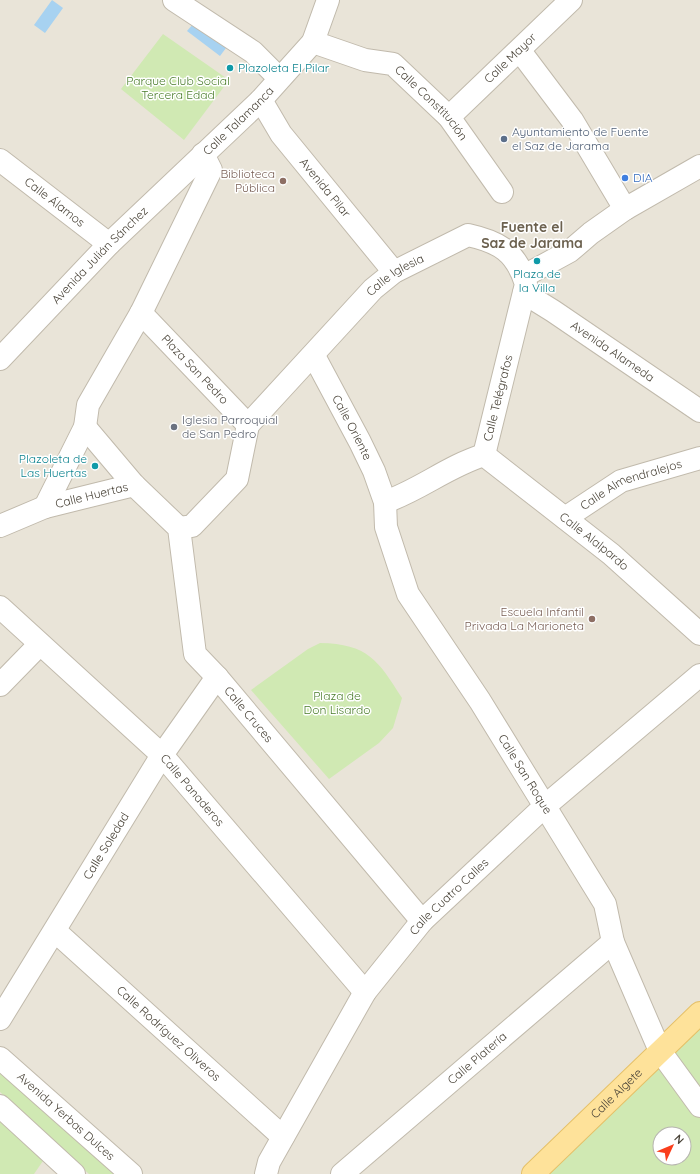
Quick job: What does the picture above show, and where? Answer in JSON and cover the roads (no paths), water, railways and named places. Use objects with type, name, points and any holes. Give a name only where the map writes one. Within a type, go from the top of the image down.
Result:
[{"type":"main road","name":"Calle Algete","points":[[533,1174],[700,1013]]},
{"type":"street","points":[[174,0],[253,52],[279,78]]},
{"type":"street","name":"Calle Talamanca","points":[[141,313],[212,170],[203,154],[247,116],[279,78],[313,42],[328,0]]},
{"type":"street","name":"Calle Mayor","points":[[449,117],[520,51],[571,0]]},
{"type":"street","name":"Calle Constitución","points":[[313,42],[365,60],[392,64],[449,117],[502,192]]},
{"type":"street","points":[[520,51],[572,120],[625,209]]},
{"type":"street","name":"Avenida Pilar","points":[[261,100],[281,134],[394,272]]},
{"type":"street","name":"Avenida Julián Sánchez","points":[[0,359],[109,244],[203,154]]},
{"type":"street","name":"Calle Álamos","points":[[0,160],[109,244]]},
{"type":"street","points":[[524,285],[570,251],[590,233],[625,209],[700,166]]},
{"type":"street","name":"Calle Iglesia","points":[[248,425],[314,356],[374,289],[394,272],[468,235],[495,242],[516,261],[524,285]]},
{"type":"street","name":"Calle Telégrafos","points":[[385,502],[400,497],[464,461],[484,455],[516,328],[524,285]]},
{"type":"street","name":"Avenida Alameda","points":[[524,285],[553,311],[700,411]]},
{"type":"street","name":"Plaza San Pedro","points":[[141,313],[248,425]]},
{"type":"street","name":"Calle Huertas","points":[[45,507],[85,427],[88,405],[141,313]]},
{"type":"street","name":"Calle Oriente","points":[[314,356],[360,442],[385,502]]},
{"type":"street","points":[[134,485],[179,528],[192,526],[237,479],[248,425]]},
{"type":"street","name":"Calle Huertas","points":[[0,526],[45,507],[134,485],[85,427]]},
{"type":"street","name":"Calle Alalpardo","points":[[484,455],[611,554],[697,625]]},
{"type":"street","name":"Calle Almendralejos","points":[[565,518],[621,481],[700,458]]},
{"type":"street","name":"Calle San Roque","points":[[385,502],[386,527],[408,594],[480,701],[605,904],[613,942],[660,1051],[700,1106]]},
{"type":"street","name":"Calle Cruces","points":[[179,528],[194,654],[217,677],[422,921]]},
{"type":"street","name":"Calle Panaderos","points":[[0,607],[162,755],[365,992]]},
{"type":"street","points":[[0,685],[40,644]]},
{"type":"street","name":"Calle Cuatro Calles","points":[[266,1174],[269,1162],[365,992],[422,921],[545,806],[700,675]]},
{"type":"street","name":"Calle Soledad","points":[[0,1019],[162,755],[217,677]]},
{"type":"street","name":"Calle Rodríguez Oliveros","points":[[55,931],[283,1137]]},
{"type":"street","name":"Calle Platería","points":[[342,1174],[613,942]]},
{"type":"street","name":"Avenida Yerbas Dulces","points":[[0,1058],[131,1174]]},
{"type":"street","points":[[0,1106],[74,1174]]},
{"type":"water","points":[[52,0],[63,8],[45,33],[34,25]]},
{"type":"water","points":[[194,23],[226,48],[220,56],[187,31]]},
{"type":"place","name":"Plazoleta El Pilar","points":[[230,68]]},
{"type":"place","name":"Ayuntamiento de Fuente el Saz de Jarama","points":[[504,139]]},
{"type":"place","name":"DIA","points":[[625,178]]},
{"type":"place","name":"Biblioteca Pública","points":[[283,181]]},
{"type":"place","name":"Plaza de la Villa","points":[[537,261]]},
{"type":"place","name":"Iglesia Parroquial de San Pedro","points":[[174,427]]},
{"type":"place","name":"Plazoleta de Las Huertas","points":[[95,466]]},
{"type":"place","name":"Escuela Infantil Privada La Marioneta","points":[[592,619]]},
{"type":"district","name":"Fuente el Saz de Jarama","points":[[532,236]]},
{"type":"park label","name":"Parque Club Social Tercera Edad","points":[[178,88]]},
{"type":"park label","name":"Plaza de Don Lisardo","points":[[337,703]]}]
